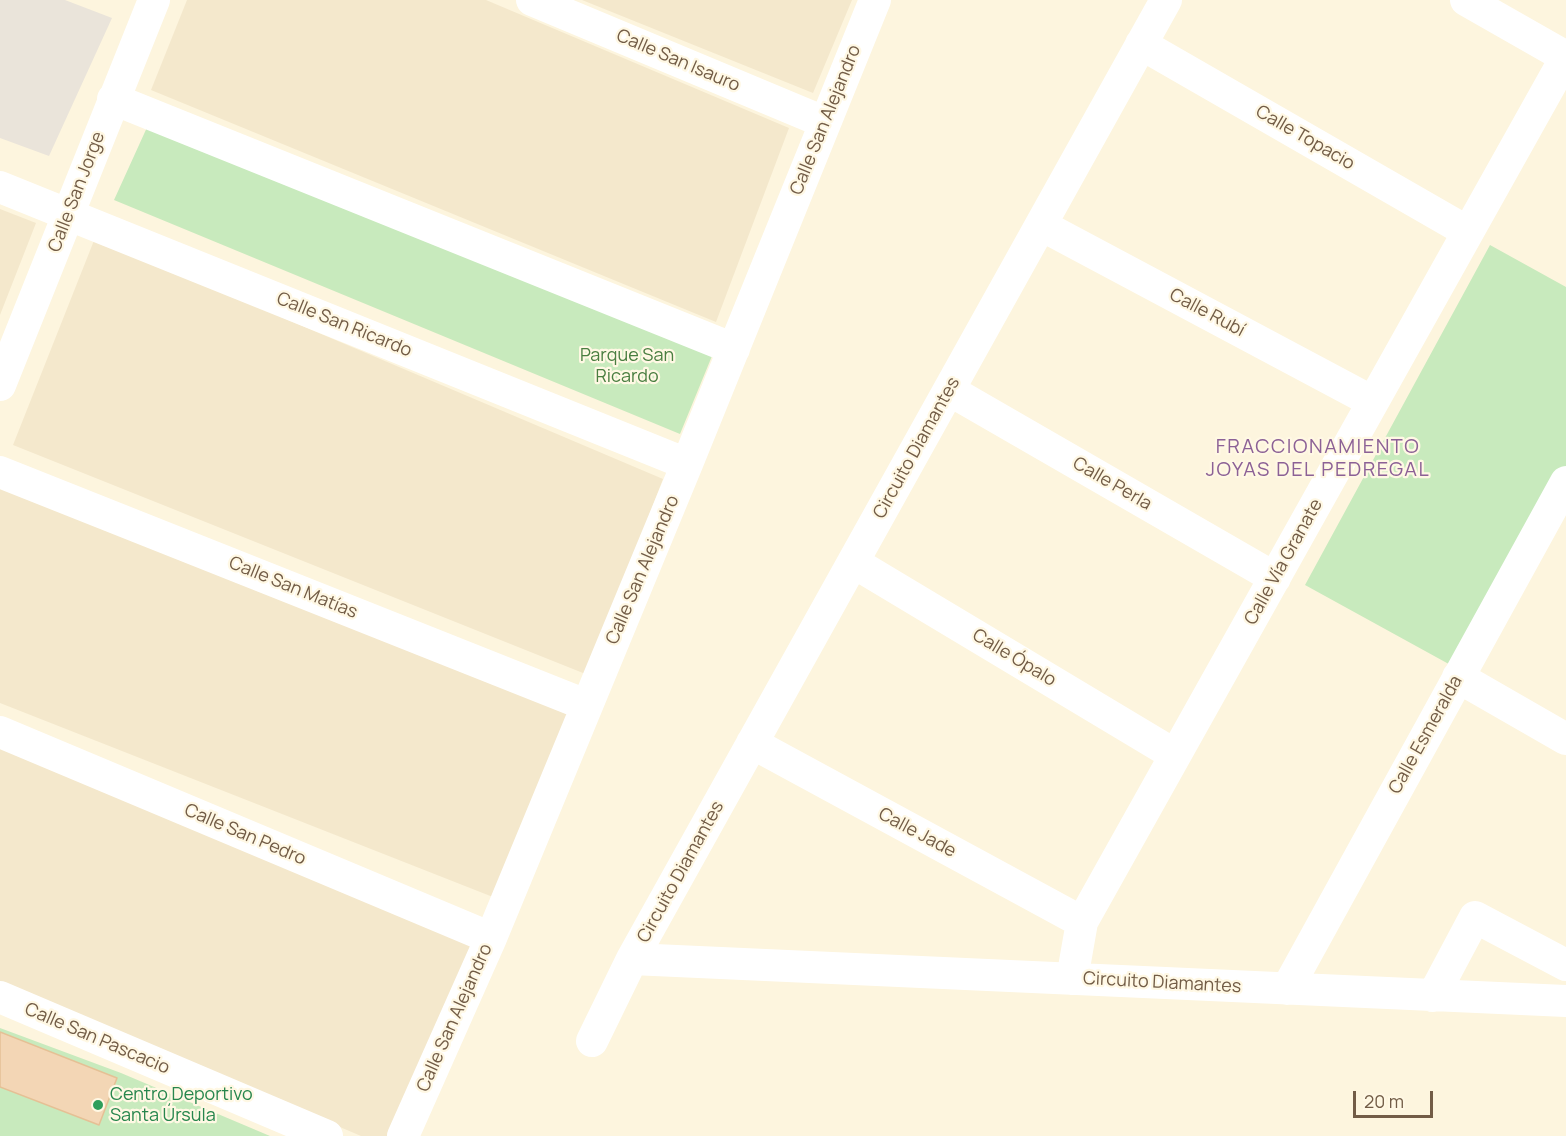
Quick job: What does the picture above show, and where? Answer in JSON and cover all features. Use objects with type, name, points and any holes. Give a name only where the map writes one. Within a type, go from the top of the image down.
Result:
[{"type":"street","name":"Calle San Jorge","points":[[0,385],[154,0]]},
{"type":"street","name":"Calle San Isauro","points":[[532,0],[824,122]]},
{"type":"street","name":"Calle San Alejandro","points":[[403,1136],[491,938],[687,464],[875,0]]},
{"type":"street","name":"Circuito Diamantes","points":[[1166,0],[632,959],[1566,1001]]},
{"type":"street","points":[[1466,0],[1566,57]]},
{"type":"street","name":"Calle Topacio","points":[[1141,45],[1468,232]]},
{"type":"street","name":"Calle Vía Granate","points":[[1072,979],[1082,922],[1566,57]]},
{"type":"street","points":[[113,99],[734,349]]},
{"type":"street","name":"Calle San Ricardo","points":[[0,187],[687,464]]},
{"type":"street","name":"Calle Rubí","points":[[1041,225],[1373,402]]},
{"type":"street","name":"Calle Perla","points":[[949,390],[1275,578]]},
{"type":"street","name":"Calle San Matías","points":[[0,472],[586,705]]},
{"type":"street","name":"Calle Esmeralda","points":[[1287,989],[1458,677],[1561,502]]},
{"type":"street","name":"Calle Ópalo","points":[[853,562],[1175,755]]},
{"type":"street","points":[[1458,677],[1566,739]]},
{"type":"street","name":"Calle San Pedro","points":[[0,732],[491,938]]},
{"type":"street","name":"Calle Jade","points":[[752,743],[1082,922]]},
{"type":"street","points":[[1433,996],[1475,917],[1566,965]]},
{"type":"street","points":[[592,1041],[632,959]]},
{"type":"street","name":"Calle San Pascacio","points":[[0,997],[327,1136]]},
{"type":"shaded area","points":[[0,0],[65,0],[112,18],[49,156],[0,138]]},
{"type":"shaded area","points":[[187,0],[486,0],[789,128],[716,322],[151,90]]},
{"type":"shaded area","points":[[582,0],[852,0],[813,93]]},
{"type":"shaded area","points":[[0,209],[36,223],[0,315]]},
{"type":"shaded area","points":[[95,238],[663,479],[588,675],[13,445]]},
{"type":"shaded area","points":[[0,481],[572,708],[498,899],[0,703]]},
{"type":"shaded area","points":[[0,742],[479,939],[392,1136],[361,1136],[0,982]]},
{"type":"green space","name":"Parque San Ricardo","points":[[149,123],[712,356],[680,434],[114,200]]},
{"type":"green space","points":[[1490,245],[1566,287],[1566,466],[1456,668],[1305,585]]},
{"type":"green space","name":"Centro Deportivo Santa Úrsula","points":[[0,1028],[121,1073],[270,1136],[0,1136]]},
{"type":"building","points":[[0,1032],[117,1078],[99,1125],[0,1087]]},
{"type":"place","name":"Centro Deportivo Santa Úrsula","points":[[98,1105]]},
{"type":"district","name":"FRACCIONAMIENTO JOYAS DEL PEDREGAL","points":[[1318,458]]}]
